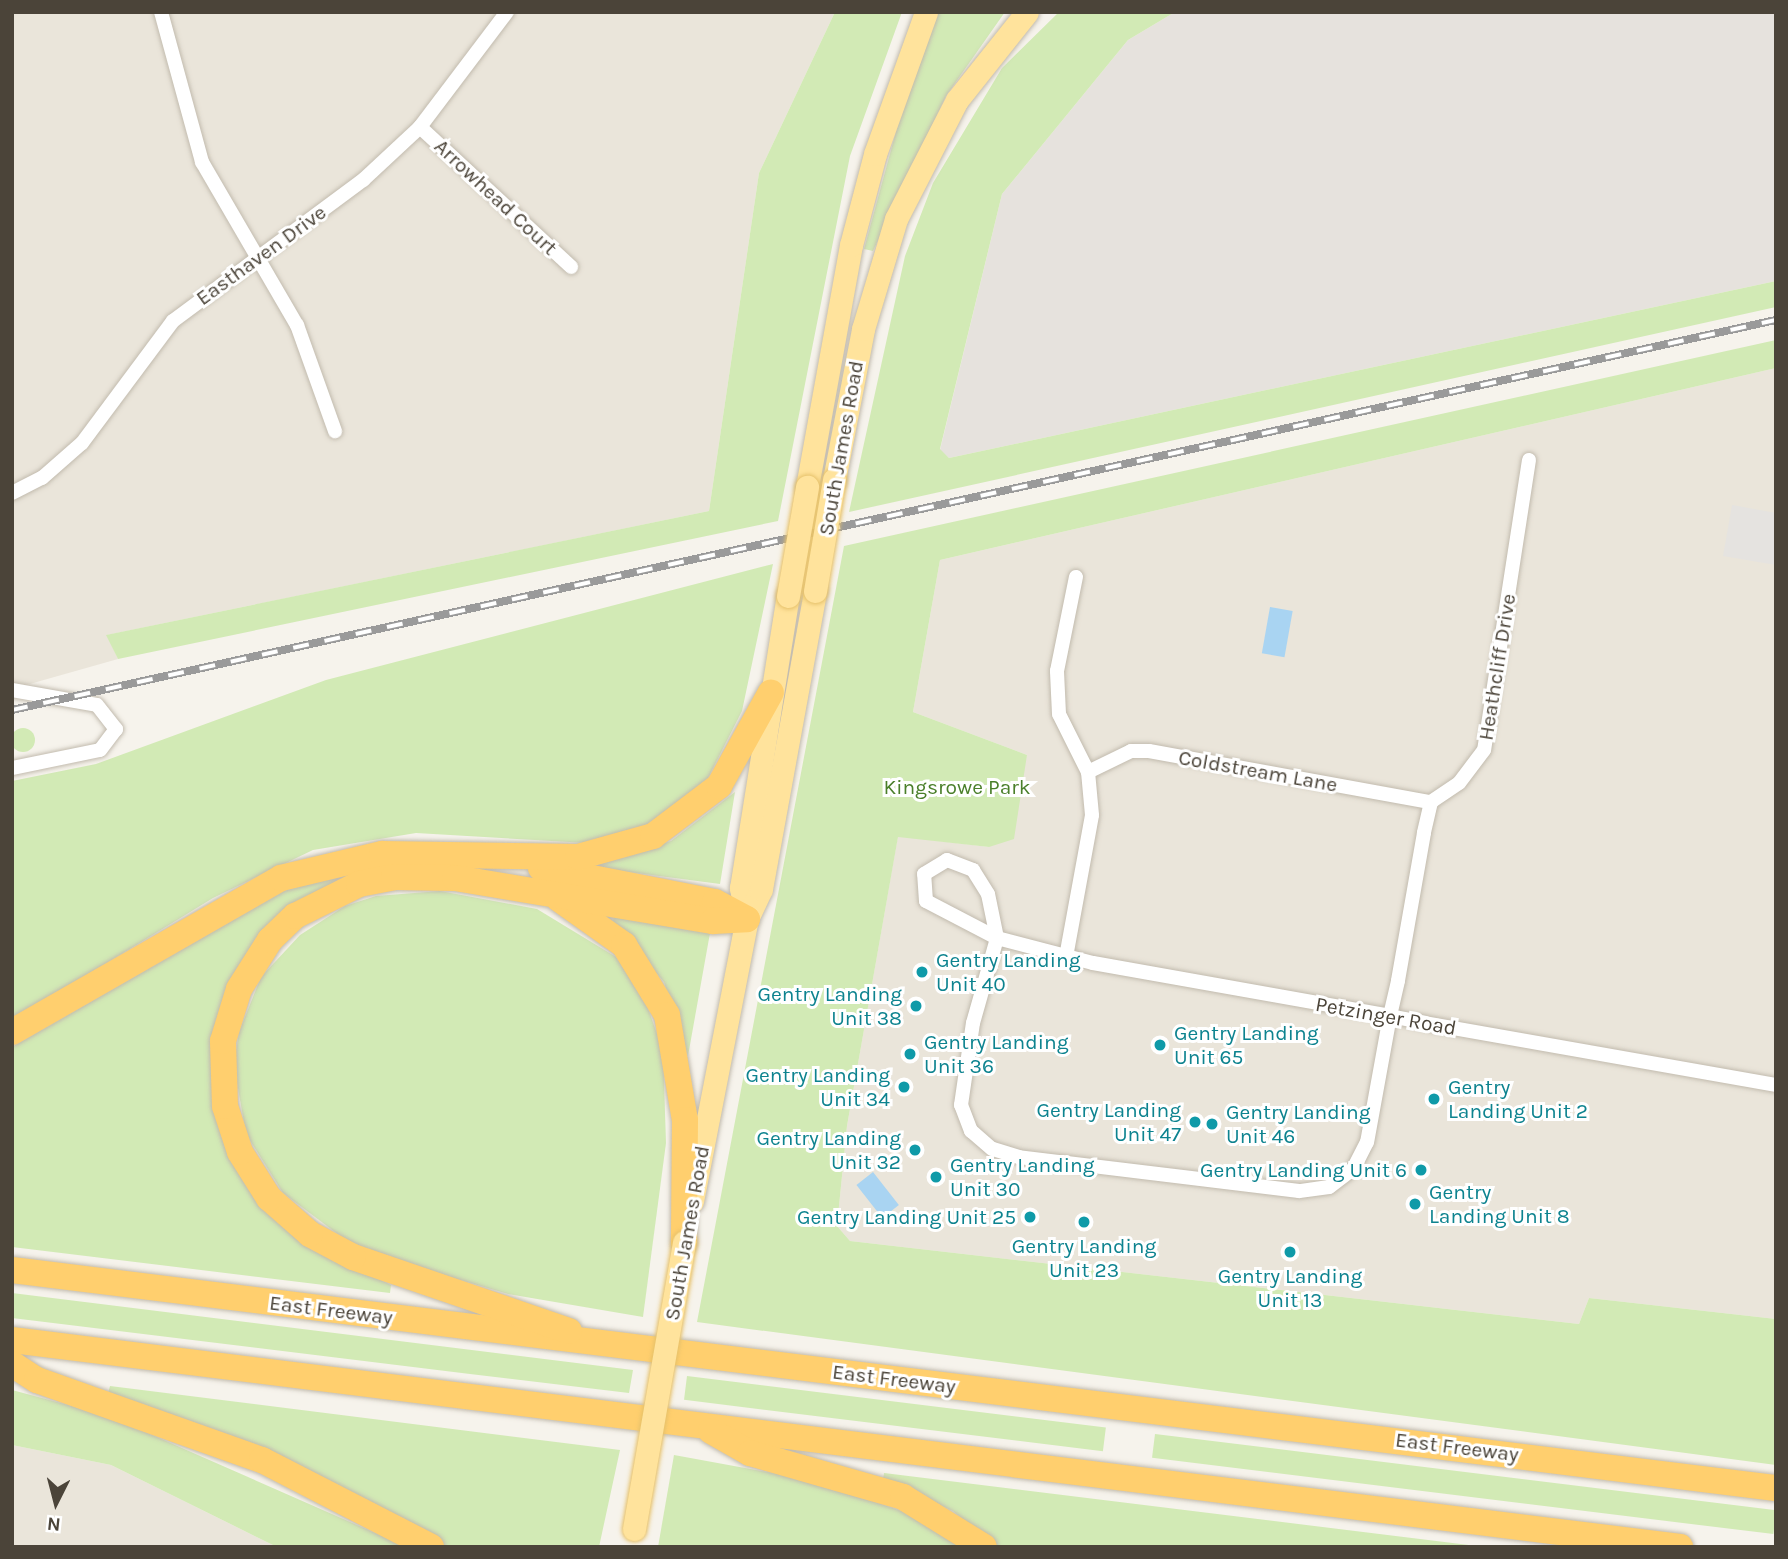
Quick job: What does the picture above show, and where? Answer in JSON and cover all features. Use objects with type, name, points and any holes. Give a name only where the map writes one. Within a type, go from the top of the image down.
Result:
[{"type":"highway","points":[[12,1032],[282,878],[406,852],[513,859],[610,852],[677,824],[733,767],[771,692]]},
{"type":"highway","points":[[513,859],[715,902],[747,919]]},
{"type":"highway","points":[[596,1343],[525,1311],[390,1273],[310,1234],[253,1176],[231,1132],[222,1086],[228,1018],[252,964],[296,916],[325,898],[359,884],[425,876],[545,891],[713,921],[747,919]]},
{"type":"highway","points":[[545,891],[624,946],[658,993],[683,1091],[684,1242]]},
{"type":"highway","name":"East Freeway","points":[[12,1270],[1776,1488]]},
{"type":"highway","points":[[12,1340],[1680,1547]]},
{"type":"highway","points":[[12,1364],[37,1380],[262,1460],[431,1547]]},
{"type":"highway","points":[[701,1425],[750,1453],[903,1497],[984,1547]]},
{"type":"main road","name":"South James Road","points":[[747,919],[741,888],[771,692],[851,245],[875,154],[926,12]]},
{"type":"main road","name":"South James Road","points":[[632,1541],[684,1242],[747,919],[761,888],[863,329],[896,219],[957,100],[1027,12]]},
{"type":"street","points":[[161,12],[202,162],[255,258],[297,325],[335,431]]},
{"type":"street","name":"Easthaven Drive","points":[[12,493],[42,478],[82,443],[173,321],[353,188],[420,127],[504,13]]},
{"type":"street","name":"Arrowhead Court","points":[[420,127],[571,267]]},
{"type":"street","name":"Heathcliff Drive","points":[[1431,802],[1459,783],[1483,750],[1529,460]]},
{"type":"street","points":[[1066,957],[1092,815],[1088,772],[1059,714],[1057,671],[1076,578]]},
{"type":"street","points":[[12,690],[97,705],[116,729],[100,750],[12,768]]},
{"type":"street","name":"Coldstream Lane","points":[[1088,772],[1132,751],[1149,751],[1431,802]]},
{"type":"street","points":[[997,938],[973,1023],[961,1105],[971,1131],[992,1149],[1019,1157],[1299,1191],[1329,1187],[1353,1169],[1367,1142],[1431,802]]},
{"type":"street","name":"Petzinger Road","points":[[997,938],[996,915],[973,870],[961,862],[934,864],[924,874],[926,901],[997,938],[1066,957],[1776,1085]]},
{"type":"shaded area","points":[[12,12],[835,12],[759,173],[709,511],[107,635],[118,659],[12,689]]},
{"type":"shaded area","points":[[1175,12],[1776,12],[1776,281],[949,458],[940,450],[1002,194],[1128,40]]},
{"type":"shaded area","points":[[1776,368],[1776,1319],[1589,1298],[1579,1324],[850,1241],[837,1226],[847,1126],[898,836],[989,847],[1027,755],[913,712],[940,560]]},
{"type":"shaded area","points":[[1732,505],[1776,513],[1776,565],[1723,556]]},
{"type":"shaded area","points":[[12,1445],[111,1465],[277,1547],[12,1547]]},
{"type":"green space","points":[[835,12],[902,12],[850,156],[778,521],[118,659],[106,635],[709,511],[759,173]]},
{"type":"green space","points":[[936,12],[1005,12],[946,96],[873,251],[864,249],[903,106]]},
{"type":"green space","points":[[1059,12],[1175,12],[1128,40],[1002,194],[940,449],[949,458],[1776,281],[1776,307],[849,512],[905,256],[933,183],[1002,68]]},
{"type":"green space","name":"Kingsrowe Park","points":[[1776,340],[1776,368],[940,560],[913,712],[1027,755],[1014,839],[989,847],[898,837],[847,1126],[837,1226],[850,1241],[1579,1324],[1589,1298],[1776,1319],[1776,1465],[697,1322],[844,546]]},
{"type":"green space","points":[[773,564],[742,711],[708,778],[655,822],[587,843],[416,833],[313,850],[213,898],[12,1021],[12,781],[96,764],[326,680]]},
{"type":"green space","points":[[23,728],[31,732],[35,740],[31,748],[23,752],[15,748],[11,740],[15,732]]},
{"type":"green space","points":[[735,792],[720,884],[591,867],[671,841]]},
{"type":"green space","points":[[347,872],[349,879],[275,923],[211,1078],[302,1242],[391,1285],[390,1293],[12,1247],[12,1047],[284,891]]},
{"type":"green space","points":[[440,891],[537,909],[616,957],[643,994],[663,1051],[666,1143],[643,1317],[508,1294],[359,1250],[283,1193],[246,1134],[234,1065],[239,1032],[261,977],[300,935],[345,906],[376,896]]},
{"type":"green space","points":[[614,915],[710,933],[688,1056],[664,982],[613,922]]},
{"type":"green space","points":[[12,1293],[633,1370],[629,1393],[12,1318]]},
{"type":"green space","points":[[687,1376],[1106,1427],[1103,1451],[684,1400]]},
{"type":"green space","points":[[110,1386],[620,1450],[599,1547],[444,1547],[401,1517],[108,1393]]},
{"type":"green space","points":[[12,1390],[109,1416],[407,1547],[277,1547],[111,1465],[12,1445]]},
{"type":"green space","points":[[1155,1434],[1776,1510],[1773,1534],[1152,1458]]},
{"type":"green space","points":[[674,1455],[789,1476],[861,1497],[904,1512],[963,1547],[658,1547]]},
{"type":"green space","points":[[884,1473],[1485,1547],[996,1547],[953,1511],[883,1480]]},
{"type":"water","points":[[1270,607],[1293,611],[1284,657],[1262,653]]},
{"type":"water","points":[[873,1172],[899,1205],[882,1218],[856,1185]]},
{"type":"railway","points":[[12,710],[1776,320]]},
{"type":"place","name":"Gentry Landing Unit 40","points":[[922,972]]},
{"type":"place","name":"Gentry Landing Unit 38","points":[[916,1006]]},
{"type":"place","name":"Gentry Landing Unit 65","points":[[1160,1045]]},
{"type":"place","name":"Gentry Landing Unit 36","points":[[910,1054]]},
{"type":"place","name":"Gentry Landing Unit 34","points":[[904,1087]]},
{"type":"place","name":"Gentry Landing Unit 2","points":[[1434,1099]]},
{"type":"place","name":"Gentry Landing Unit 47","points":[[1195,1122]]},
{"type":"place","name":"Gentry Landing Unit 46","points":[[1212,1124]]},
{"type":"place","name":"Gentry Landing Unit 32","points":[[915,1150]]},
{"type":"place","name":"Gentry Landing Unit 6","points":[[1421,1170]]},
{"type":"place","name":"Gentry Landing Unit 30","points":[[936,1177]]},
{"type":"place","name":"Gentry Landing Unit 8","points":[[1415,1204]]},
{"type":"place","name":"Gentry Landing Unit 25","points":[[1030,1217]]},
{"type":"place","name":"Gentry Landing Unit 23","points":[[1084,1222]]},
{"type":"place","name":"Gentry Landing Unit 13","points":[[1290,1252]]}]
